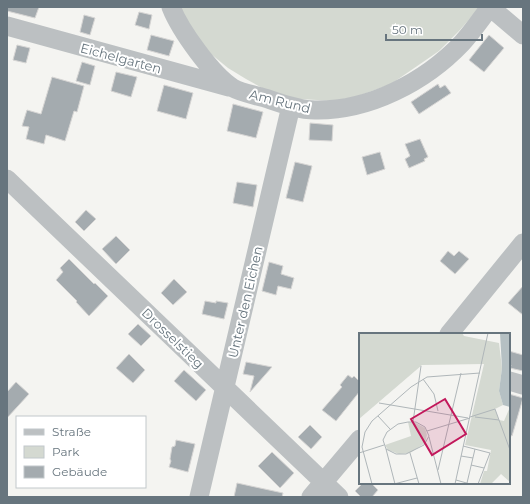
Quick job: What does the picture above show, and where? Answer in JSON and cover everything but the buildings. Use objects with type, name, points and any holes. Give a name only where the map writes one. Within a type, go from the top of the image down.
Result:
[{"type":"street","name":"Am Rund","points":[[171,7],[173,13],[191,42],[220,78],[234,88],[291,106],[314,110],[350,107],[380,98],[410,83],[438,64],[462,43],[490,7]]},
{"type":"street","points":[[490,7],[523,35]]},
{"type":"street","name":"Eichelgarten","points":[[7,26],[234,88]]},
{"type":"street","name":"Unter den Eichen","points":[[199,497],[291,106]]},
{"type":"street","name":"Drosselstieg","points":[[7,179],[339,497]]},
{"type":"street","points":[[450,333],[523,243]]},
{"type":"street","points":[[510,381],[523,385]]},
{"type":"street","points":[[311,497],[359,440]]},
{"type":"green space","points":[[179,7],[480,7],[439,51],[391,84],[358,96],[334,101],[300,99],[280,95],[264,89],[246,79],[228,68],[211,54],[195,34]]}]
